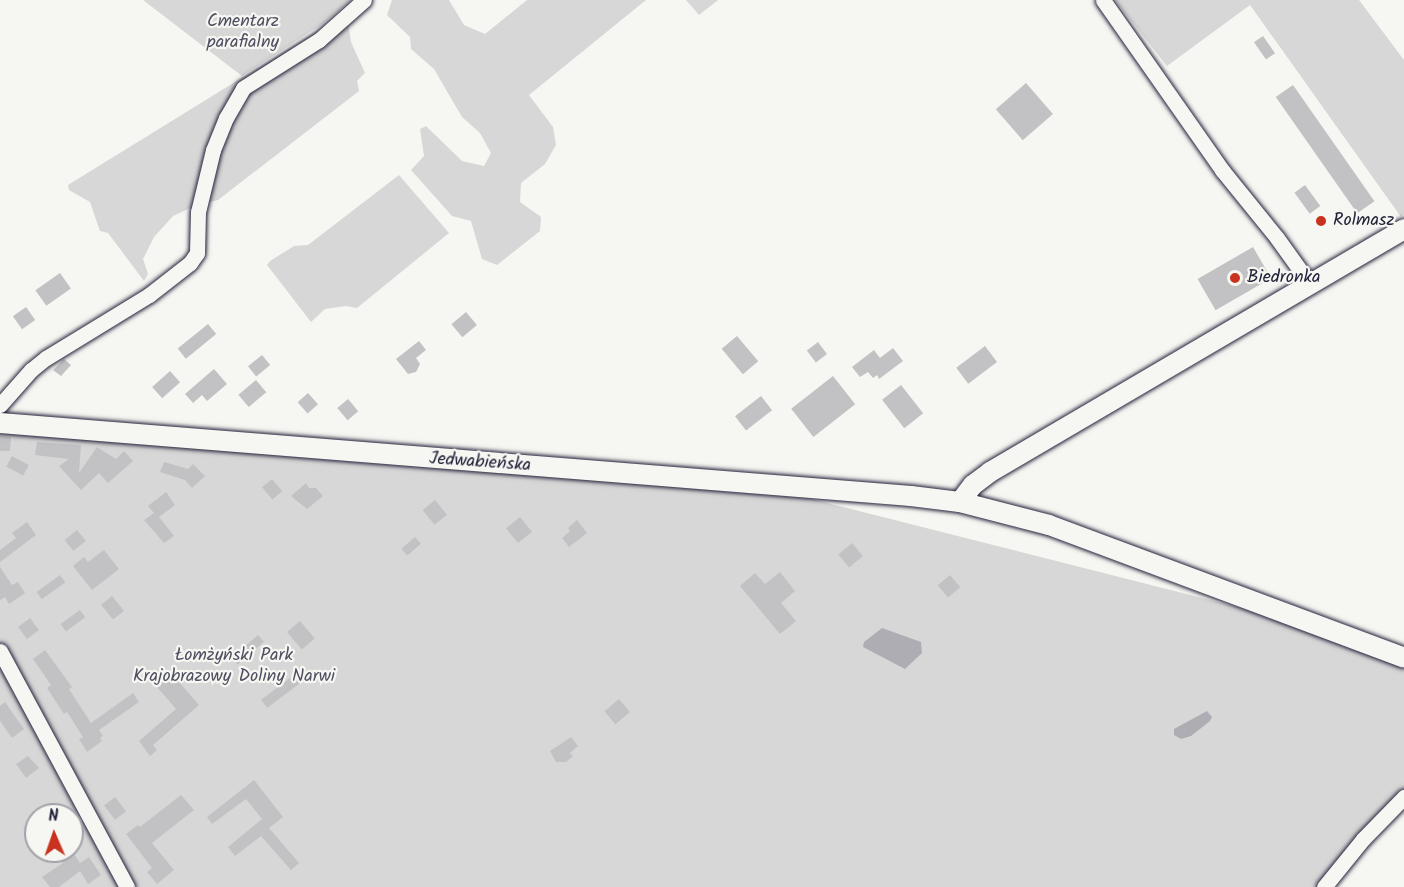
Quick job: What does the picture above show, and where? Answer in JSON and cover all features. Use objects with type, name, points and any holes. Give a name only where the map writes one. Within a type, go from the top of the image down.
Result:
[{"type":"main road","points":[[960,502],[973,485],[990,472],[1404,229]]},
{"type":"main road","name":"Jedwabieńska","points":[[0,423],[911,496],[960,502],[1049,525],[1404,658]]},
{"type":"street","points":[[0,405],[31,370],[46,358],[149,296],[190,263],[197,253],[198,212],[213,150],[226,118],[243,88],[319,40],[364,0]]},
{"type":"street","points":[[1103,0],[1222,170],[1277,238],[1310,284]]},
{"type":"street","points":[[0,651],[127,887]]},
{"type":"street","points":[[1324,887],[1404,797]]},
{"type":"green space","name":"Cmentarz parafialny","points":[[143,0],[351,0],[322,24],[242,76]]},
{"type":"green space","points":[[392,0],[449,0],[464,25],[485,34],[527,0],[646,0],[529,95],[553,127],[556,145],[545,164],[521,183],[520,202],[541,217],[540,231],[497,265],[482,259],[471,221],[452,216],[411,170],[424,156],[420,129],[426,126],[462,161],[484,166],[491,153],[480,133],[462,117],[434,69],[411,49],[410,37],[387,15]]},
{"type":"green space","points":[[686,0],[718,0],[699,15]]},
{"type":"green space","points":[[1115,0],[1359,0],[1404,60],[1404,214],[1401,217],[1250,5],[1167,66]]},
{"type":"green space","points":[[348,23],[351,42],[365,73],[357,81],[359,91],[218,200],[197,205],[173,216],[154,237],[143,259],[148,274],[144,281],[108,233],[100,231],[90,202],[69,190],[68,185],[321,29]]},
{"type":"green space","points":[[399,175],[449,233],[357,308],[346,306],[325,309],[311,322],[267,265],[294,246],[308,245]]},
{"type":"green space","name":"Łomżyński Park Krajobrazowy Doliny Narwi","points":[[0,412],[231,447],[792,494],[1261,613],[1404,664],[1404,805],[1321,887],[0,887]]},
{"type":"shaded area","points":[[882,628],[921,642],[922,653],[905,669],[863,647],[864,642]]},
{"type":"shaded area","points":[[1207,711],[1212,717],[1210,721],[1191,736],[1181,739],[1174,735],[1174,729]]},
{"type":"building","points":[[1263,36],[1275,53],[1266,60],[1254,42]]},
{"type":"building","points":[[1026,83],[1053,114],[1023,140],[996,109]]},
{"type":"building","points":[[1293,85],[1374,201],[1357,213],[1276,97]]},
{"type":"building","points":[[1305,185],[1320,206],[1310,214],[1294,193]]},
{"type":"building","name":"Biedronka","points":[[1253,247],[1271,278],[1216,310],[1198,279]]},
{"type":"building","points":[[60,273],[71,289],[46,306],[35,290]]},
{"type":"building","points":[[26,307],[35,320],[22,329],[13,316]]},
{"type":"building","points":[[466,312],[477,325],[462,337],[451,324]]},
{"type":"building","points":[[208,324],[216,334],[186,359],[178,349]]},
{"type":"building","points":[[737,336],[758,361],[743,374],[722,349]]},
{"type":"building","points":[[419,341],[426,350],[416,358],[420,364],[416,372],[408,374],[396,359]]},
{"type":"building","points":[[818,342],[827,354],[816,362],[807,350]]},
{"type":"building","points":[[985,346],[997,362],[968,384],[956,368]]},
{"type":"building","points":[[893,348],[903,361],[879,379],[877,375],[873,378],[868,372],[860,377],[852,367],[874,350],[880,358]]},
{"type":"building","points":[[262,355],[270,365],[256,376],[248,366]]},
{"type":"building","points":[[64,359],[71,365],[61,376],[53,370]]},
{"type":"building","points":[[214,369],[227,384],[207,401],[202,395],[193,403],[185,394]]},
{"type":"building","points":[[170,371],[180,382],[162,398],[152,387]]},
{"type":"building","points":[[833,376],[855,404],[813,437],[791,409]]},
{"type":"building","points":[[256,380],[266,392],[249,407],[238,395]]},
{"type":"building","points":[[901,385],[923,413],[904,428],[882,400]]},
{"type":"building","points":[[308,393],[318,404],[308,414],[298,402]]},
{"type":"building","points":[[761,396],[772,410],[746,431],[735,416]]},
{"type":"building","points":[[348,399],[358,411],[348,420],[337,408]]},
{"type":"building","points":[[0,436],[11,437],[10,451],[0,451]]},
{"type":"building","points":[[37,442],[81,445],[79,473],[97,447],[116,459],[124,451],[133,461],[108,483],[99,473],[81,490],[59,466],[69,459],[35,455]]},
{"type":"building","points":[[12,456],[29,465],[23,476],[6,467]]},
{"type":"building","points":[[164,462],[188,469],[193,464],[205,476],[192,488],[185,480],[160,472]]},
{"type":"building","points":[[272,479],[282,491],[272,500],[262,487]]},
{"type":"building","points":[[306,483],[309,488],[316,488],[323,496],[307,509],[291,496]]},
{"type":"building","points":[[166,492],[175,505],[159,517],[174,536],[164,543],[144,520],[154,513],[148,506]]},
{"type":"building","points":[[435,500],[447,515],[435,525],[423,510]]},
{"type":"building","points":[[520,517],[532,532],[518,543],[506,528]]},
{"type":"building","points":[[577,520],[587,533],[569,547],[562,538]]},
{"type":"building","points":[[27,522],[36,535],[0,562],[0,550],[16,538],[12,533]]},
{"type":"building","points":[[77,530],[86,541],[73,551],[65,540]]},
{"type":"building","points":[[415,537],[421,544],[407,556],[401,549]]},
{"type":"building","points":[[852,543],[863,556],[849,568],[838,555]]},
{"type":"building","points":[[104,550],[119,569],[92,590],[73,566],[84,557],[88,562]]},
{"type":"building","points":[[0,567],[12,585],[18,582],[25,593],[9,604],[5,597],[0,600]]},
{"type":"building","points":[[780,572],[795,591],[781,603],[796,621],[780,634],[740,586],[755,573],[765,584]]},
{"type":"building","points":[[60,575],[65,582],[42,599],[37,592]]},
{"type":"building","points":[[950,575],[960,587],[948,598],[938,585]]},
{"type":"building","points":[[112,596],[124,611],[113,620],[101,605]]},
{"type":"building","points":[[80,610],[85,617],[66,631],[61,624]]},
{"type":"building","points":[[30,618],[39,630],[27,639],[18,627]]},
{"type":"building","points":[[300,621],[315,639],[302,650],[287,632]]},
{"type":"building","points":[[258,635],[264,642],[237,665],[232,658]]},
{"type":"building","points":[[45,650],[72,687],[69,689],[91,723],[133,693],[139,702],[99,730],[103,736],[100,738],[102,741],[87,752],[79,739],[83,737],[67,712],[64,714],[47,688],[51,685],[33,659]]},
{"type":"building","points":[[172,674],[199,705],[153,745],[157,750],[150,756],[139,741],[176,709],[157,687]]},
{"type":"building","points":[[294,675],[300,683],[267,708],[261,700]]},
{"type":"building","points":[[619,699],[630,712],[615,724],[604,711]]},
{"type":"building","points":[[5,702],[24,729],[12,738],[0,721],[0,706]]},
{"type":"building","points":[[571,737],[578,746],[570,753],[573,756],[566,762],[556,762],[550,751]]},
{"type":"building","points":[[28,756],[39,768],[26,778],[16,764]]},
{"type":"building","points":[[254,780],[283,817],[269,828],[299,863],[291,870],[261,836],[235,856],[228,847],[262,819],[246,799],[212,824],[207,817]]},
{"type":"building","points":[[181,795],[194,810],[152,843],[174,870],[157,884],[147,872],[152,868],[126,834],[138,825],[140,827]]},
{"type":"building","points":[[115,797],[126,811],[115,820],[104,806]]},
{"type":"building","points":[[89,857],[101,875],[88,884],[80,871],[59,887],[50,887],[42,877],[63,863],[84,863]]},
{"type":"place","name":"Rolmasz","points":[[1321,221]]},
{"type":"place","name":"Biedronka","points":[[1235,278]]}]
